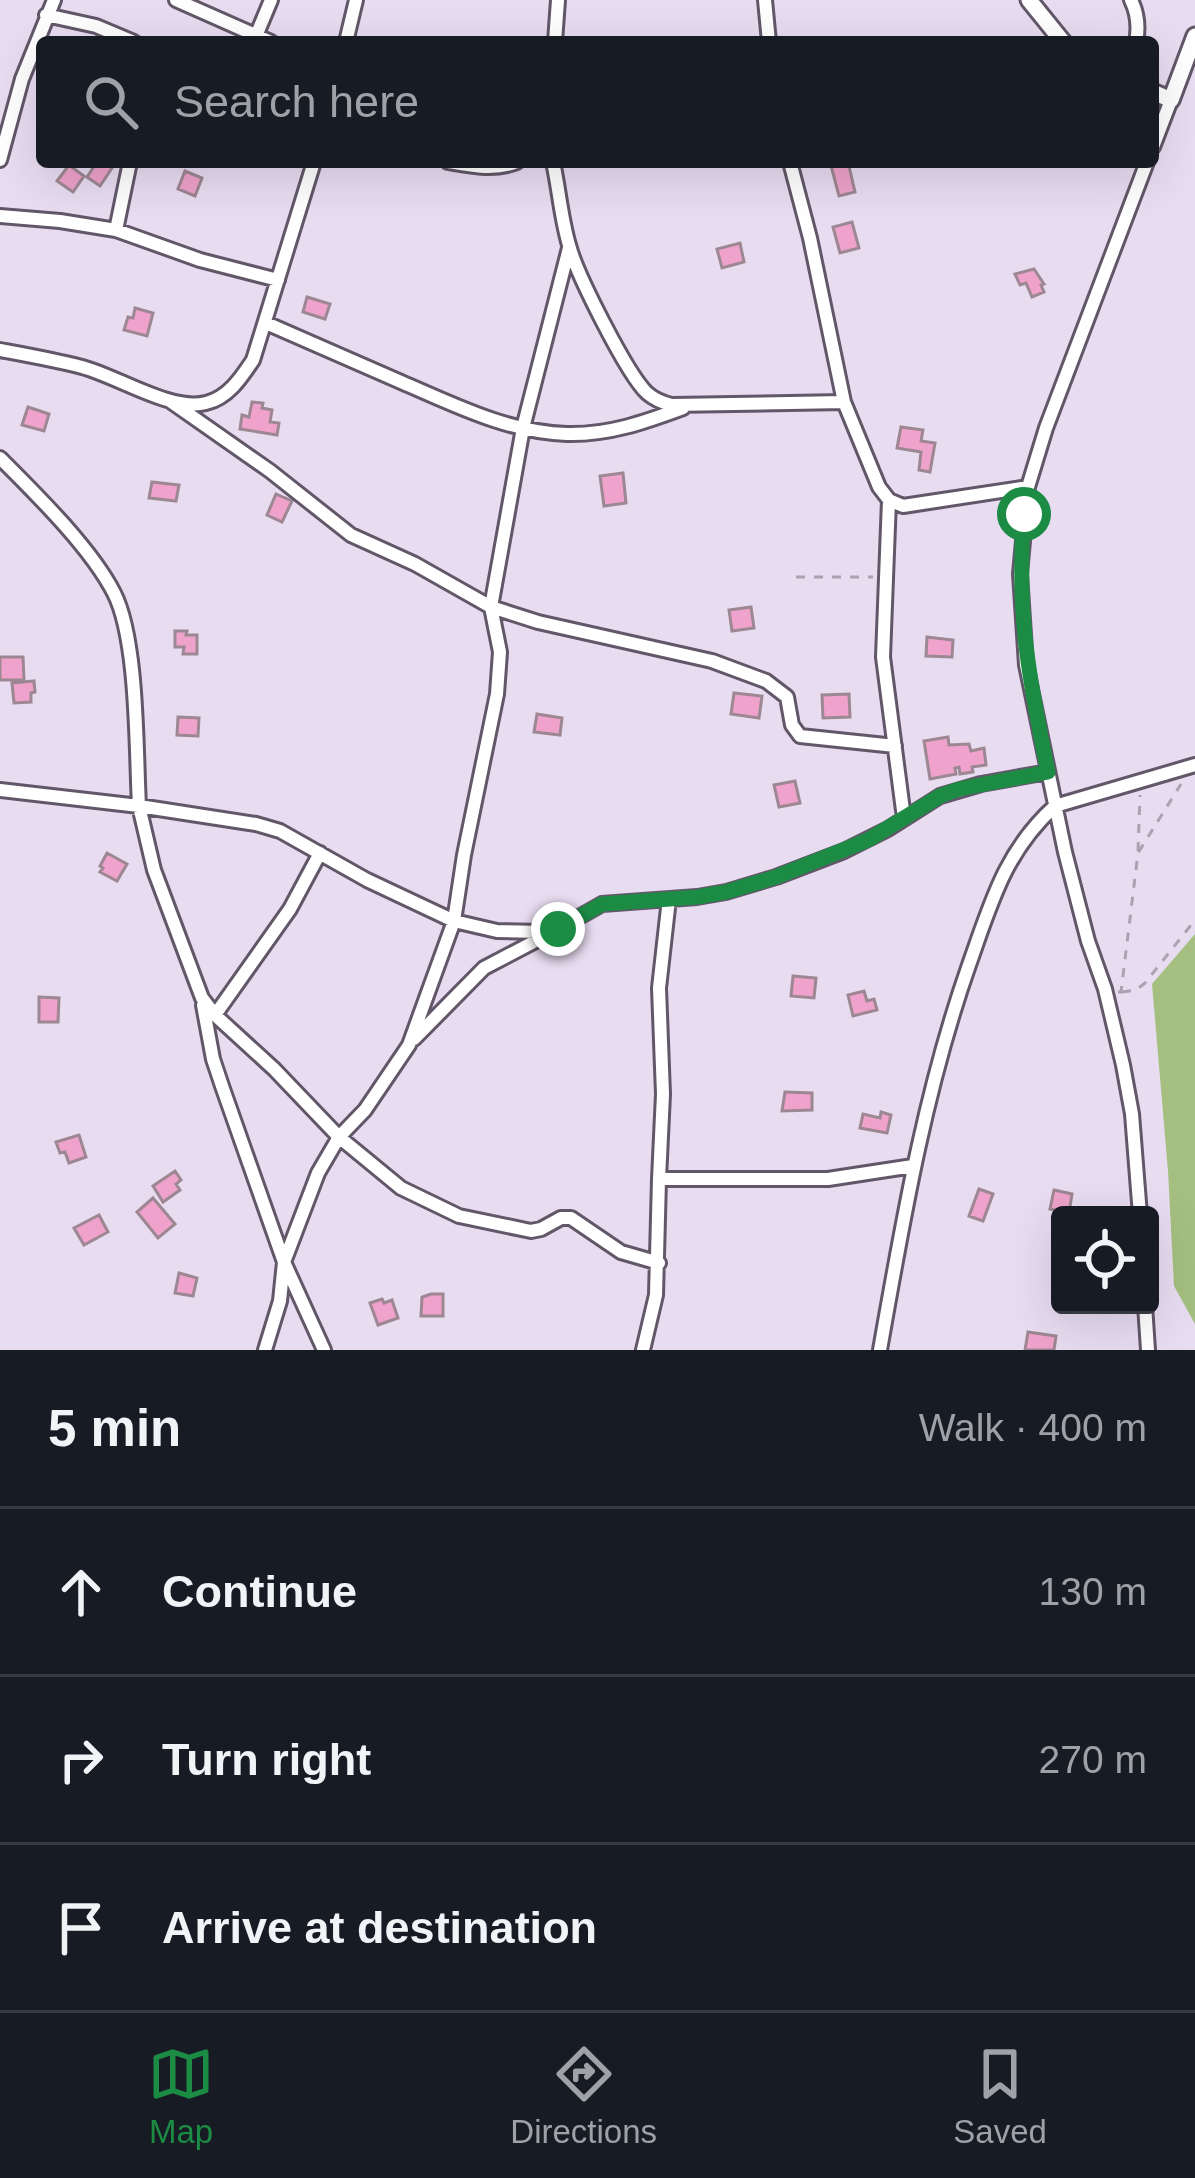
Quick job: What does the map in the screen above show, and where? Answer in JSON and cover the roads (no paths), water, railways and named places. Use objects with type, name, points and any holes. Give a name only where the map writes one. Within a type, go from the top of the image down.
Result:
[{"type":"street","points":[[38,36],[54,0]]},
{"type":"street","points":[[176,0],[256,36],[271,0]]},
{"type":"street","points":[[347,36],[356,0]]},
{"type":"street","points":[[555,36],[558,0]]},
{"type":"street","points":[[766,0],[769,36]]},
{"type":"street","points":[[1029,0],[1058,36]]},
{"type":"street","points":[[1131,0],[1137,11],[1136,36]]},
{"type":"street","points":[[46,14],[120,36]]},
{"type":"street","points":[[1159,131],[1195,36]]},
{"type":"street","points":[[0,160],[36,41]]},
{"type":"street","points":[[1159,95],[1171,100]]},
{"type":"street","points":[[116,230],[129,168]]},
{"type":"street","points":[[0,350],[86,368],[170,400],[204,404],[225,395],[253,360],[312,168]]},
{"type":"street","points":[[554,168],[569,248],[635,378],[649,396],[662,403],[693,405],[844,402]]},
{"type":"street","points":[[792,168],[844,402],[879,487],[889,500],[903,506],[1028,487]]},
{"type":"street","points":[[1139,1206],[1132,1114],[1105,989],[1088,941],[1055,806],[1023,637],[1021,561],[1028,487],[1059,391],[1145,168]]},
{"type":"street","points":[[0,216],[116,230],[200,260],[278,280]]},
{"type":"street","points":[[409,1045],[454,921],[497,694],[500,652],[491,607],[523,428],[569,248]]},
{"type":"street","points":[[266,323],[492,421],[523,428],[598,433],[639,425],[693,405]]},
{"type":"street","points":[[170,400],[351,535],[491,607],[754,675],[787,697],[792,725],[800,736],[895,746]]},
{"type":"street","points":[[0,458],[44,502],[114,592],[130,661],[139,806],[154,869],[202,998],[213,1059],[284,1262],[324,1350]]},
{"type":"street","points":[[889,500],[883,658],[904,818]]},
{"type":"street","points":[[880,1350],[913,1166],[952,1014],[1001,875],[1055,806],[1192,766]]},
{"type":"street","points":[[265,1350],[280,1301],[284,1262],[309,1192],[338,1137],[373,1101],[409,1045],[484,968],[602,904],[726,892],[868,840],[959,789],[1048,772]]},
{"type":"street","points":[[0,790],[268,827],[454,921],[497,931],[558,929]]},
{"type":"street","points":[[214,1015],[290,909],[320,853]]},
{"type":"street","points":[[643,1350],[658,1263],[663,1094],[659,988],[669,899]]},
{"type":"street","points":[[202,998],[338,1137],[401,1188],[459,1216],[531,1232],[571,1218],[621,1252],[658,1263]]},
{"type":"street","points":[[659,1179],[827,1178],[913,1166]]},
{"type":"street","points":[[1146,1314],[1148,1350]]}]
